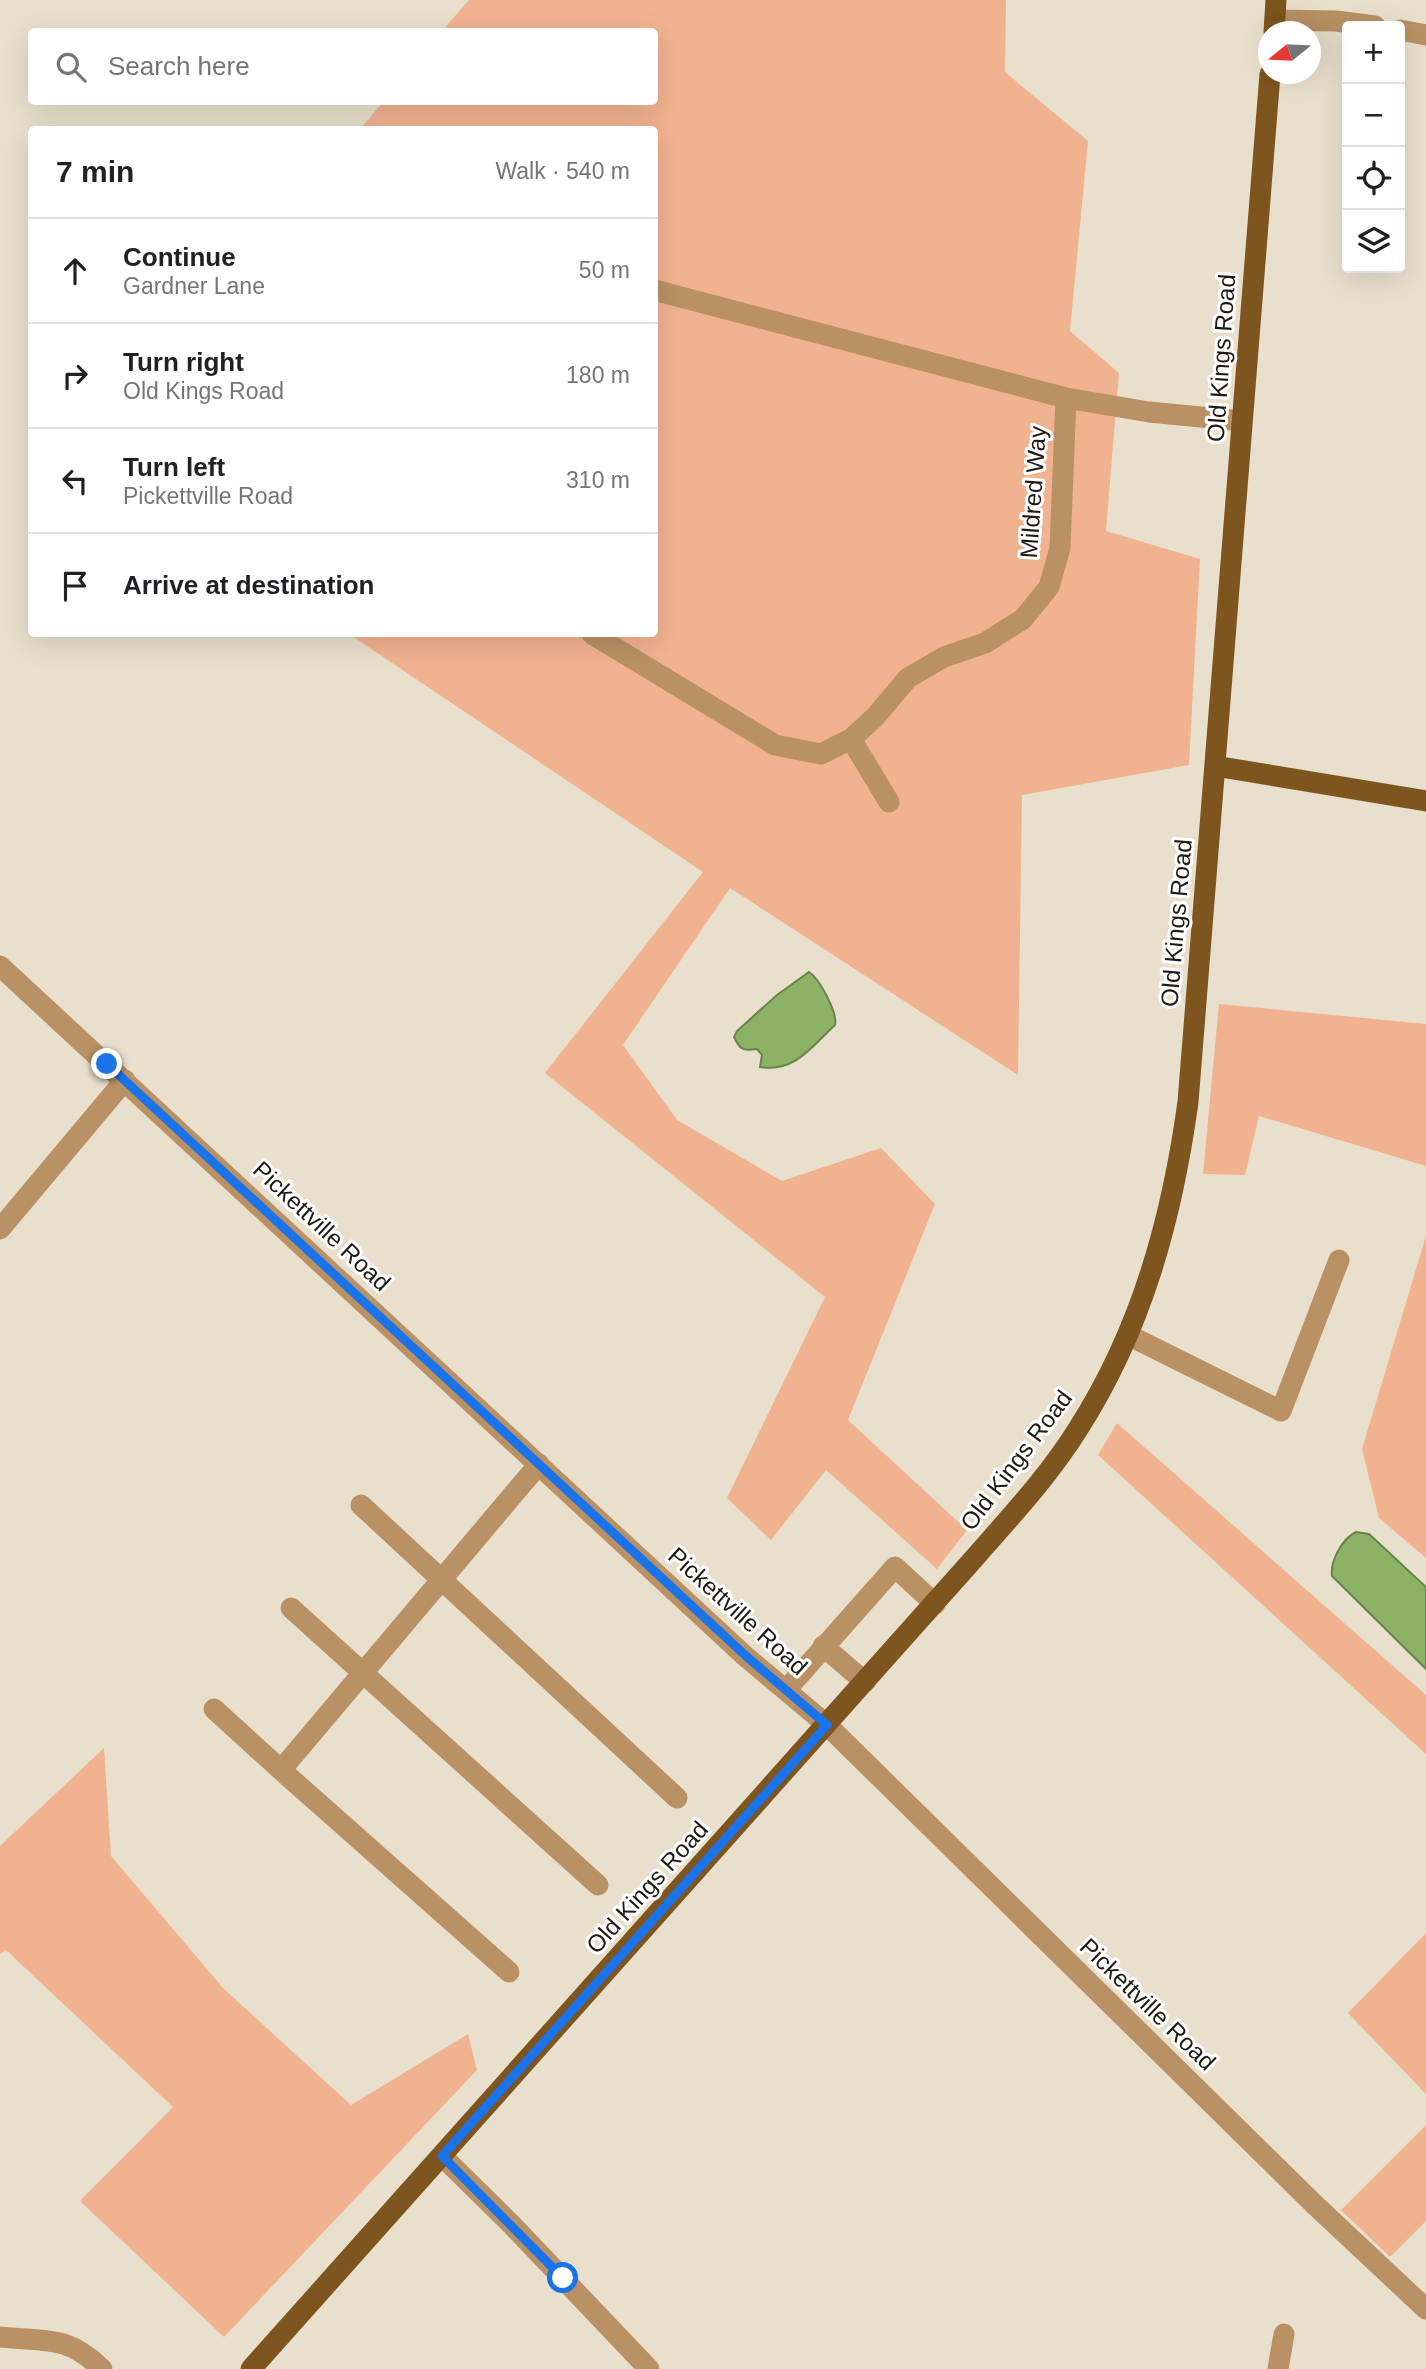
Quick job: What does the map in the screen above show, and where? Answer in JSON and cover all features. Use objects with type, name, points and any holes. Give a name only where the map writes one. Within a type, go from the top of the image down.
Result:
[{"type":"main road","name":"Old Kings Road","points":[[253,2368],[935,1604],[1027,1496],[1077,1430],[1128,1335],[1161,1246],[1178,1175],[1189,1088],[1269,84]]},
{"type":"main road","points":[[1215,766],[1426,801]]},
{"type":"street","points":[[1275,17],[1342,22]]},
{"type":"street","points":[[1405,31],[1426,35]]},
{"type":"street","name":"Mildred Way","points":[[658,291],[1066,398],[1149,412],[1242,421]]},
{"type":"street","name":"Mildred Way","points":[[597,637],[775,745],[821,754],[851,739],[876,717],[908,678],[944,657],[985,643],[1023,619],[1049,587],[1060,548],[1066,398]]},
{"type":"street","points":[[851,739],[890,802]]},
{"type":"street","name":"Pickettville Road","points":[[0,966],[539,1464],[827,1725],[1315,2205],[1426,2309]]},
{"type":"street","points":[[0,1229],[125,1080]]},
{"type":"street","points":[[1128,1335],[1281,1411],[1339,1260]]},
{"type":"street","points":[[281,1770],[539,1464]]},
{"type":"street","points":[[361,1505],[677,1798]]},
{"type":"street","points":[[786,1690],[895,1567],[935,1604]]},
{"type":"street","points":[[291,1608],[598,1885]]},
{"type":"street","points":[[823,1646],[865,1682]]},
{"type":"street","points":[[214,1709],[509,1972]]},
{"type":"street","points":[[442,2156],[649,2369]]},
{"type":"street","points":[[1278,2369],[1284,2334]]},
{"type":"street","points":[[0,2337],[47,2339],[83,2350],[102,2369]]},
{"type":"shaded area","points":[[469,0],[1006,0],[1005,72],[1088,141],[1070,331],[1119,373],[1106,531],[1200,559],[1189,765],[1022,795],[1018,1075],[730,888],[623,1045],[677,1120],[782,1181],[881,1148],[935,1204],[848,1420],[967,1530],[937,1569],[826,1470],[771,1540],[727,1498],[825,1297],[545,1073],[703,872],[353,637],[658,637],[658,126],[363,126],[380,105],[658,105],[658,28],[445,28]]},
{"type":"shaded area","points":[[809,972],[827,997],[834,1013],[835,1025],[810,1050],[793,1062],[772,1068],[760,1067],[762,1055],[757,1049],[745,1050],[740,1047],[734,1037],[737,1031],[777,995]]},
{"type":"shaded area","points":[[1219,1004],[1426,1024],[1426,1166],[1259,1116],[1245,1175],[1203,1174]]},
{"type":"shaded area","points":[[1426,1236],[1426,1558],[1379,1518],[1362,1449]]},
{"type":"shaded area","points":[[1117,1423],[1426,1695],[1426,1754],[1098,1455]]},
{"type":"shaded area","points":[[1356,1532],[1369,1534],[1426,1587],[1426,1669],[1332,1576],[1338,1551]]},
{"type":"shaded area","points":[[104,1748],[111,1856],[223,1988],[351,2105],[468,2034],[477,2070],[224,2337],[80,2201],[173,2107],[6,1950],[0,1954],[0,1846]]},
{"type":"shaded area","points":[[1426,1933],[1426,2094],[1348,2013]]},
{"type":"shaded area","points":[[1426,2125],[1426,2221],[1390,2257],[1341,2210]]},
{"type":"route","points":[[107,1064],[746,1656],[827,1725],[442,2156],[563,2278]]}]
